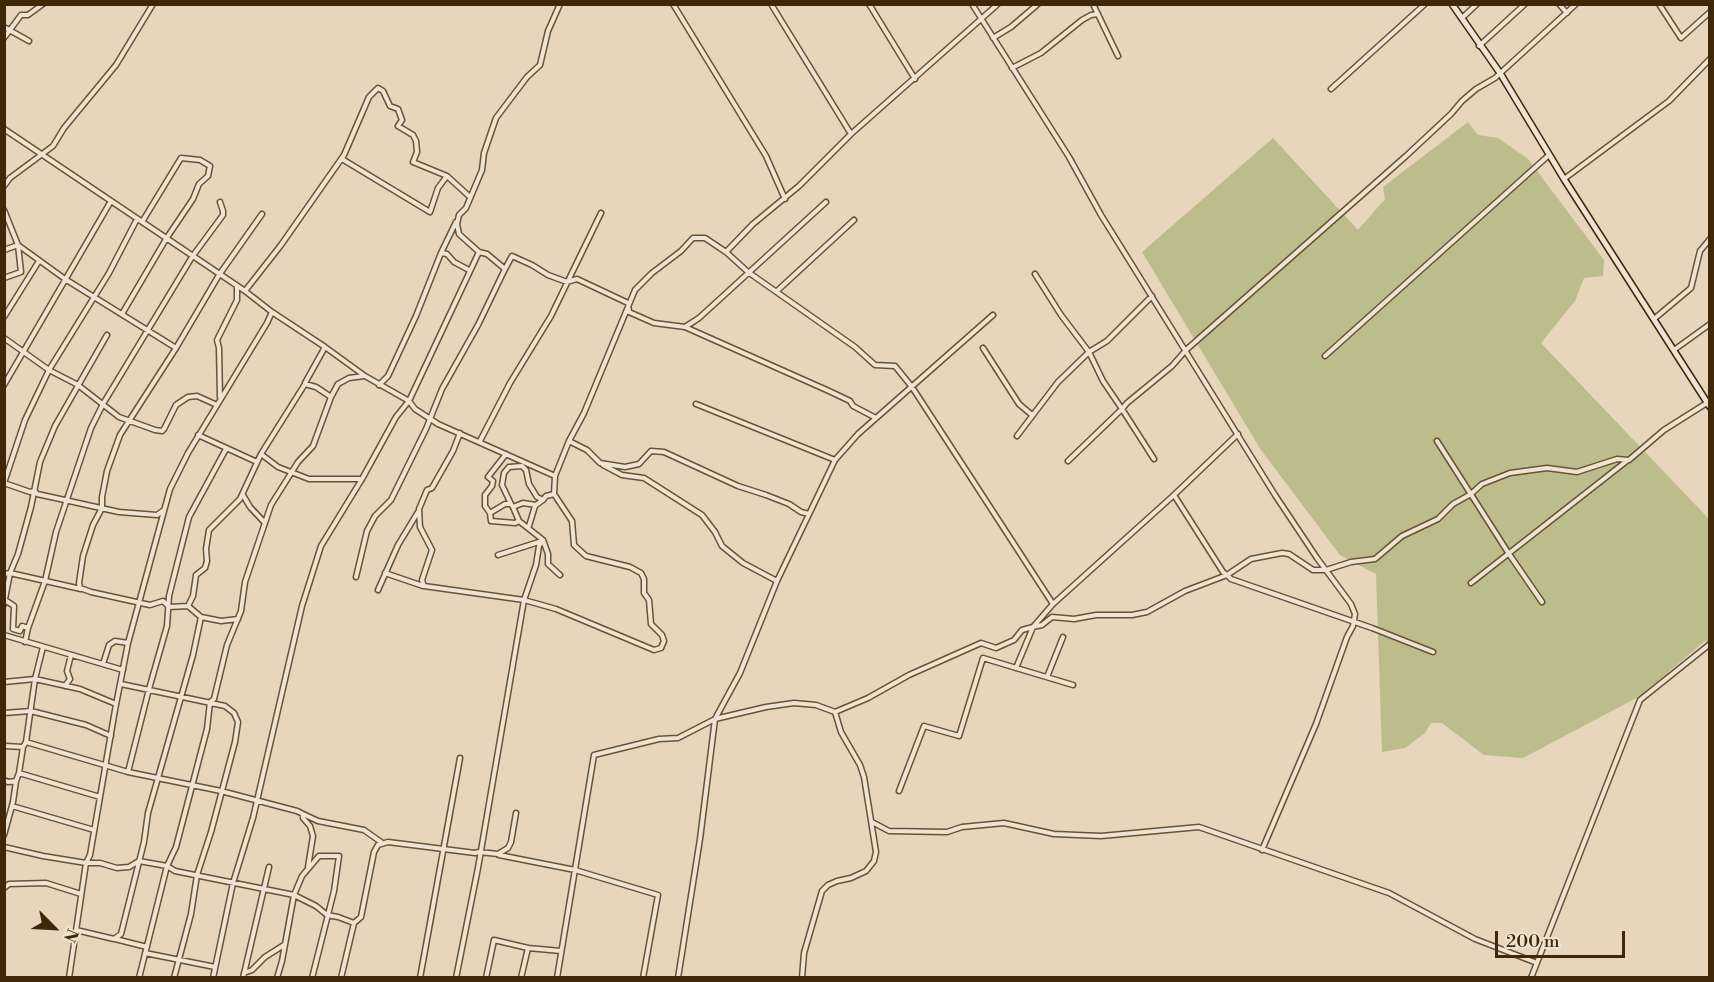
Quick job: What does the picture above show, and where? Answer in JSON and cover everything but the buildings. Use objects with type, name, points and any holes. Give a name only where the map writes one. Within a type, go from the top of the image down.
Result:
[{"type":"street","points":[[4,38],[21,15],[28,15],[43,4]]},
{"type":"street","points":[[4,186],[10,178],[53,146],[64,128],[116,65],[152,7],[145,4]]},
{"type":"street","points":[[379,385],[388,375],[416,316],[441,253],[459,215],[466,208],[482,170],[484,153],[496,118],[527,77],[540,65],[546,37],[560,4]]},
{"type":"street","points":[[673,4],[766,156],[785,199]]},
{"type":"street","points":[[771,4],[851,134]]},
{"type":"street","points":[[869,4],[915,79]]},
{"type":"street","points":[[972,4],[1275,495],[1351,604],[1355,614],[1354,623],[1316,724],[1262,850]]},
{"type":"street","points":[[726,252],[753,224],[785,199],[851,134],[998,4]]},
{"type":"street","points":[[993,38],[1011,27],[1038,4]]},
{"type":"street","points":[[1093,4],[1118,56]]},
{"type":"street","points":[[1331,89],[1425,4]]},
{"type":"street","points":[[1452,4],[1479,46],[1500,73],[1564,179],[1708,404],[1664,430],[1471,583]]},
{"type":"street","points":[[1462,19],[1477,4]]},
{"type":"street","points":[[1479,46],[1526,4]]},
{"type":"street","points":[[1559,4],[1567,13]]},
{"type":"street","points":[[1068,461],[1122,409],[1172,366],[1186,350],[1406,156],[1462,101],[1500,73],[1576,4]]},
{"type":"street","points":[[1659,4],[1681,38],[1710,12]]},
{"type":"street","points":[[1662,9],[1667,4]]},
{"type":"street","points":[[1012,68],[1041,53],[1082,20],[1098,14]]},
{"type":"street","points":[[4,27],[29,41]]},
{"type":"street","points":[[1564,179],[1669,101],[1710,59]]},
{"type":"street","points":[[245,291],[282,245],[342,159],[369,97],[378,88],[383,91],[390,106],[398,109],[402,120],[398,126],[413,135],[416,141],[417,152],[413,162],[447,176],[470,197]]},
{"type":"street","points":[[4,129],[245,291],[364,376],[409,401],[415,409],[429,418],[555,476]]},
{"type":"street","points":[[1325,356],[1550,155]]},
{"type":"street","points":[[35,490],[30,492],[4,483],[25,420],[49,370],[139,220],[181,158],[200,160],[210,166],[208,176],[199,184],[193,199],[166,239],[122,314]]},
{"type":"street","points":[[342,159],[430,212],[438,188],[447,176]]},
{"type":"street","points":[[4,385],[111,201]]},
{"type":"street","points":[[25,642],[45,581],[51,551],[89,434],[103,404],[192,257],[223,215],[220,202]]},
{"type":"street","points":[[685,327],[699,318],[826,202]]},
{"type":"street","points":[[4,210],[18,245],[21,272],[4,278]]},
{"type":"street","points":[[480,441],[510,382],[551,316],[601,213]]},
{"type":"street","points":[[84,590],[80,588],[79,583],[83,556],[93,525],[102,508],[104,484],[112,453],[120,435],[176,348],[219,275],[262,214]]},
{"type":"street","points":[[459,215],[457,224],[459,234],[479,252],[488,254],[504,268]]},
{"type":"street","points":[[777,291],[854,220]]},
{"type":"street","points":[[385,573],[424,586],[524,600],[556,609],[654,650],[661,648],[664,641],[662,635],[651,624],[641,573],[630,567],[586,556],[574,545],[572,521],[554,494],[555,476],[635,290],[652,273],[681,251],[693,237],[705,238],[726,252],[748,272],[855,347],[875,365],[895,366],[912,387],[1053,604]]},
{"type":"street","points":[[1654,319],[1691,288],[1700,251],[1710,239]]},
{"type":"street","points":[[4,250],[18,245]]},
{"type":"street","points":[[18,245],[65,279],[176,348]]},
{"type":"street","points":[[213,978],[233,883],[257,800],[302,606],[321,546],[396,417],[409,401],[479,252]]},
{"type":"street","points":[[441,253],[447,254],[454,262],[469,270]]},
{"type":"street","points":[[356,577],[367,531],[375,516],[391,500],[426,429],[442,389],[512,256],[548,275],[567,282],[577,279],[628,303]]},
{"type":"street","points":[[4,317],[39,261]]},
{"type":"street","points":[[1035,274],[1061,315],[1089,352],[1105,384],[1154,459]]},
{"type":"street","points":[[220,399],[217,340],[237,300],[237,286]]},
{"type":"street","points":[[1017,436],[1058,381],[1089,352],[1107,341],[1152,296]]},
{"type":"street","points":[[628,303],[629,312],[654,323],[685,327],[850,401],[853,406],[876,418]]},
{"type":"street","points":[[69,978],[86,863],[90,855],[128,643],[164,510],[178,470],[272,312]]},
{"type":"street","points":[[678,978],[700,839],[715,719],[740,673],[777,581],[835,460],[858,434],[993,315]]},
{"type":"street","points":[[1673,350],[1710,324]]},
{"type":"street","points":[[28,628],[22,626],[20,631],[14,629],[14,606],[5,602],[10,573],[18,554],[40,462],[55,426],[106,335]]},
{"type":"street","points":[[4,338],[49,370],[78,385],[119,417],[130,421],[162,431],[176,405],[188,397],[197,396],[217,405]]},
{"type":"street","points":[[188,606],[193,596],[196,575],[207,561],[209,530],[243,494],[261,454],[326,347]]},
{"type":"street","points":[[983,348],[1019,404],[1032,415]]},
{"type":"street","points":[[139,978],[167,866],[176,847],[210,713],[210,702],[214,699],[227,645],[238,619],[243,589],[265,523],[274,499],[290,473],[312,447],[331,397],[342,381],[364,376]]},
{"type":"street","points":[[305,384],[309,383],[331,397]]},
{"type":"street","points":[[696,404],[835,460]]},
{"type":"street","points":[[378,590],[418,512],[427,489],[432,488],[453,451],[460,433]]},
{"type":"street","points":[[1016,668],[1033,627],[1053,604],[1238,434]]},
{"type":"street","points":[[198,435],[257,462]]},
{"type":"street","points":[[569,441],[587,450],[600,463],[622,475],[644,478],[702,515],[722,546],[743,564],[777,581]]},
{"type":"street","points":[[1437,441],[1542,602]]},
{"type":"street","points":[[129,772],[167,626],[169,596],[190,511],[226,449]]},
{"type":"street","points":[[600,463],[634,466],[639,464],[651,451],[664,453],[809,514]]},
{"type":"street","points":[[261,454],[278,467],[309,479],[362,478]]},
{"type":"street","points":[[506,454],[488,477],[493,481],[485,495],[485,506],[490,513],[491,521],[515,523],[519,521]]},
{"type":"street","points":[[557,978],[594,755],[659,739],[678,738],[715,719],[766,707],[794,704],[816,705],[835,712],[860,702],[909,675],[981,643],[996,648],[1014,640],[1022,630],[1042,625],[1052,617],[1074,620],[1096,615],[1132,615],[1148,612],[1185,591],[1227,575],[1251,559],[1282,553],[1289,554],[1313,570],[1326,570],[1351,562],[1375,559],[1402,536],[1438,519],[1453,504],[1471,494],[1482,484],[1510,473],[1546,468],[1577,472],[1617,459],[1629,460]]},
{"type":"street","points":[[522,460],[522,466],[526,470],[530,484],[537,497],[543,500]]},
{"type":"street","points":[[522,466],[509,467],[504,473],[502,485],[519,521],[543,540],[548,554],[548,564],[560,575]]},
{"type":"street","points":[[35,490],[37,494],[144,515],[157,515],[164,510]]},
{"type":"street","points":[[243,494],[250,507],[265,523]]},
{"type":"street","points":[[528,526],[536,505],[546,496],[554,494]]},
{"type":"street","points":[[1174,495],[1223,572],[1231,579],[1383,632],[1433,652]]},
{"type":"street","points":[[490,513],[505,504],[536,505]]},
{"type":"street","points":[[418,512],[420,527],[432,550],[422,580],[424,586]]},
{"type":"street","points":[[456,978],[524,600],[536,565],[539,546],[543,540]]},
{"type":"street","points":[[498,555],[543,540]]},
{"type":"street","points":[[4,574],[10,573],[150,605],[162,601],[169,607],[188,606],[201,617],[221,621],[238,619]]},
{"type":"street","points":[[114,939],[121,934],[144,842],[148,813],[193,655],[201,617]]},
{"type":"street","points":[[4,635],[123,670]]},
{"type":"street","points":[[1047,677],[1063,637]]},
{"type":"street","points":[[103,664],[109,645],[115,641],[128,643]]},
{"type":"street","points":[[1531,978],[1640,700],[1710,644]]},
{"type":"street","points":[[4,835],[26,742],[35,679],[43,647]]},
{"type":"street","points":[[65,686],[70,679],[67,671],[70,655]]},
{"type":"street","points":[[899,791],[924,726],[959,736],[983,658],[1073,685]]},
{"type":"street","points":[[4,682],[35,679],[80,689],[116,704]]},
{"type":"street","points":[[121,684],[225,706],[234,713],[238,722],[235,742],[211,832],[197,875],[191,914],[174,978]]},
{"type":"street","points":[[4,713],[31,711],[86,725],[111,736]]},
{"type":"street","points":[[802,978],[804,953],[822,891],[837,880],[851,878],[866,871],[874,861],[876,852],[864,777],[841,732],[835,712]]},
{"type":"street","points":[[26,742],[129,772],[221,791],[303,814],[318,821],[364,830],[381,842],[498,854],[513,859],[575,870],[658,895],[643,978]]},
{"type":"street","points":[[4,746],[23,747]]},
{"type":"street","points":[[420,978],[460,758]]},
{"type":"street","points":[[19,773],[100,797]]},
{"type":"street","points":[[4,780],[16,781]]},
{"type":"street","points":[[12,806],[94,830]]},
{"type":"street","points":[[498,854],[508,848],[511,842],[516,813]]},
{"type":"street","points":[[277,978],[294,895],[309,866],[313,836],[310,826],[303,819],[303,814]]},
{"type":"street","points":[[872,822],[889,831],[947,832],[962,827],[1004,823],[1054,834],[1101,836],[1199,827],[1389,893],[1475,939],[1537,963]]},
{"type":"street","points":[[341,978],[354,923],[361,917],[374,852],[381,842]]},
{"type":"street","points":[[4,847],[43,856],[100,863],[114,868],[129,867],[139,861],[167,866],[175,871],[294,895],[316,906],[327,915],[338,916],[354,923]]},
{"type":"street","points":[[306,869],[319,856],[339,856],[334,891],[312,978]]},
{"type":"street","points":[[244,975],[269,867]]},
{"type":"street","points":[[4,888],[9,884],[39,885],[46,883],[81,894]]},
{"type":"street","points":[[76,930],[147,947]]},
{"type":"street","points":[[486,978],[494,940],[528,948],[561,951]]},
{"type":"street","points":[[244,975],[265,957],[285,945]]},
{"type":"street","points":[[521,978],[528,948]]},
{"type":"street","points":[[145,953],[215,967]]},
{"type":"green space","points":[[1468,122],[1478,135],[1498,138],[1528,159],[1604,260],[1603,276],[1584,278],[1575,301],[1541,343],[1709,519],[1709,646],[1705,641],[1640,696],[1523,758],[1484,755],[1442,723],[1431,723],[1425,733],[1405,748],[1382,752],[1376,574],[1340,555],[1261,450],[1142,252],[1273,138],[1358,230],[1385,199],[1383,187]]}]
